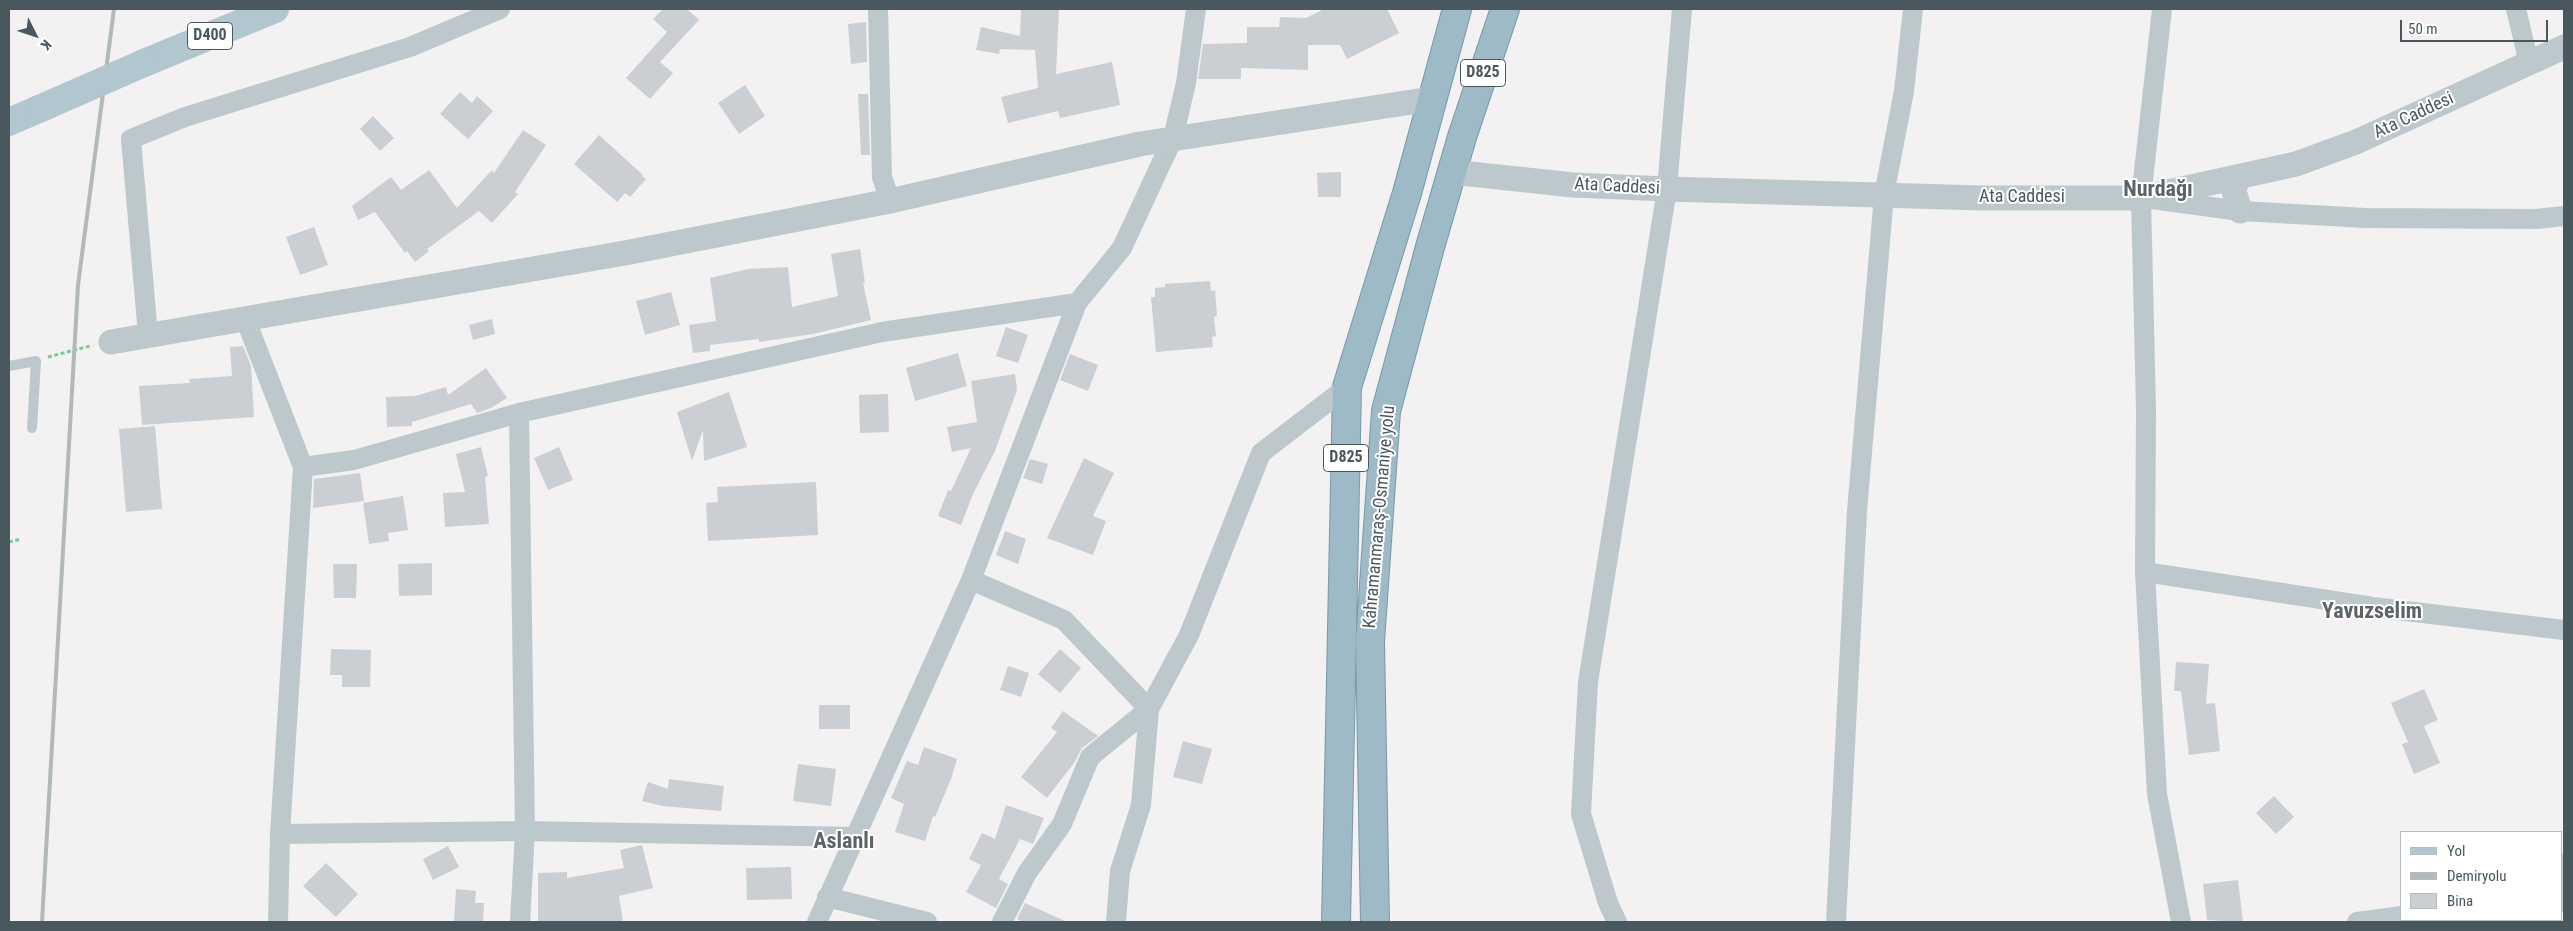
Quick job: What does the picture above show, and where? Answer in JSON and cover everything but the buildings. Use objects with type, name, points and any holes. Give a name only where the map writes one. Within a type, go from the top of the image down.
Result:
[{"type":"highway","name":"Kahramanmaraş-Osmaniye yolu","points":[[1336,922],[1347,387],[1407,193],[1431,99],[1458,9]]},
{"type":"highway","name":"Kahramanmaraş-Osmaniye yolu","points":[[1375,922],[1370,642],[1386,411],[1452,172],[1505,9]]},
{"type":"main road","name":"D400","points":[[9,122],[144,63],[275,9]]},
{"type":"street","points":[[148,335],[131,139],[185,117],[410,47],[500,9]]},
{"type":"street","points":[[878,9],[882,177],[890,201]]},
{"type":"street","points":[[817,922],[827,897],[857,837],[970,580],[1077,303],[1122,248],[1173,138],[1186,83],[1196,9]]},
{"type":"street","points":[[1617,922],[1608,903],[1582,814],[1588,682],[1668,189],[1682,9]]},
{"type":"street","points":[[1836,922],[1857,511],[1884,195],[1904,91],[1913,9]]},
{"type":"street","points":[[2162,9],[2141,198],[2146,410],[2144,572],[2157,794],[2181,922]]},
{"type":"street","points":[[2516,9],[2529,63]]},
{"type":"street","name":"Ata Caddesi","points":[[1452,172],[1574,185],[1668,189],[1983,198],[2141,198],[2296,164],[2356,142],[2564,47]]},
{"type":"street","points":[[111,342],[625,252],[890,201],[1140,144],[1431,99]]},
{"type":"street","points":[[2240,212],[2233,188],[2241,176]]},
{"type":"street","points":[[2141,198],[2240,212],[2366,218],[2536,219],[2564,216]]},
{"type":"street","points":[[303,467],[354,460],[519,413],[882,332],[1077,303]]},
{"type":"street","points":[[245,318],[303,467],[280,834],[278,922]]},
{"type":"street","points":[[1116,922],[1120,871],[1141,805],[1149,710],[1189,635],[1261,453],[1347,387]]},
{"type":"street","points":[[519,413],[525,831],[520,922]]},
{"type":"street","points":[[2144,572],[2373,607],[2564,630]]},
{"type":"street","points":[[970,580],[1064,620],[1149,710]]},
{"type":"street","points":[[1002,922],[1026,873],[1062,824],[1090,757],[1149,710]]},
{"type":"street","points":[[280,834],[525,831],[857,837]]},
{"type":"street","points":[[2563,902],[2564,863]]},
{"type":"street","points":[[827,897],[926,922]]},
{"type":"street","points":[[2358,922],[2400,916]]},
{"type":"lane","points":[[9,366],[36,360],[32,428]]},
{"type":"path","points":[[36,360],[111,342]]},
{"type":"path","points":[[9,542],[21,539]]},
{"type":"railway","points":[[42,922],[78,285],[114,9]]},
{"type":"district","name":"Nurdağı","points":[[2158,190]]},
{"type":"district","name":"Yavuzselim","points":[[2372,612]]},
{"type":"district","name":"Aslanlı","points":[[844,842]]}]
